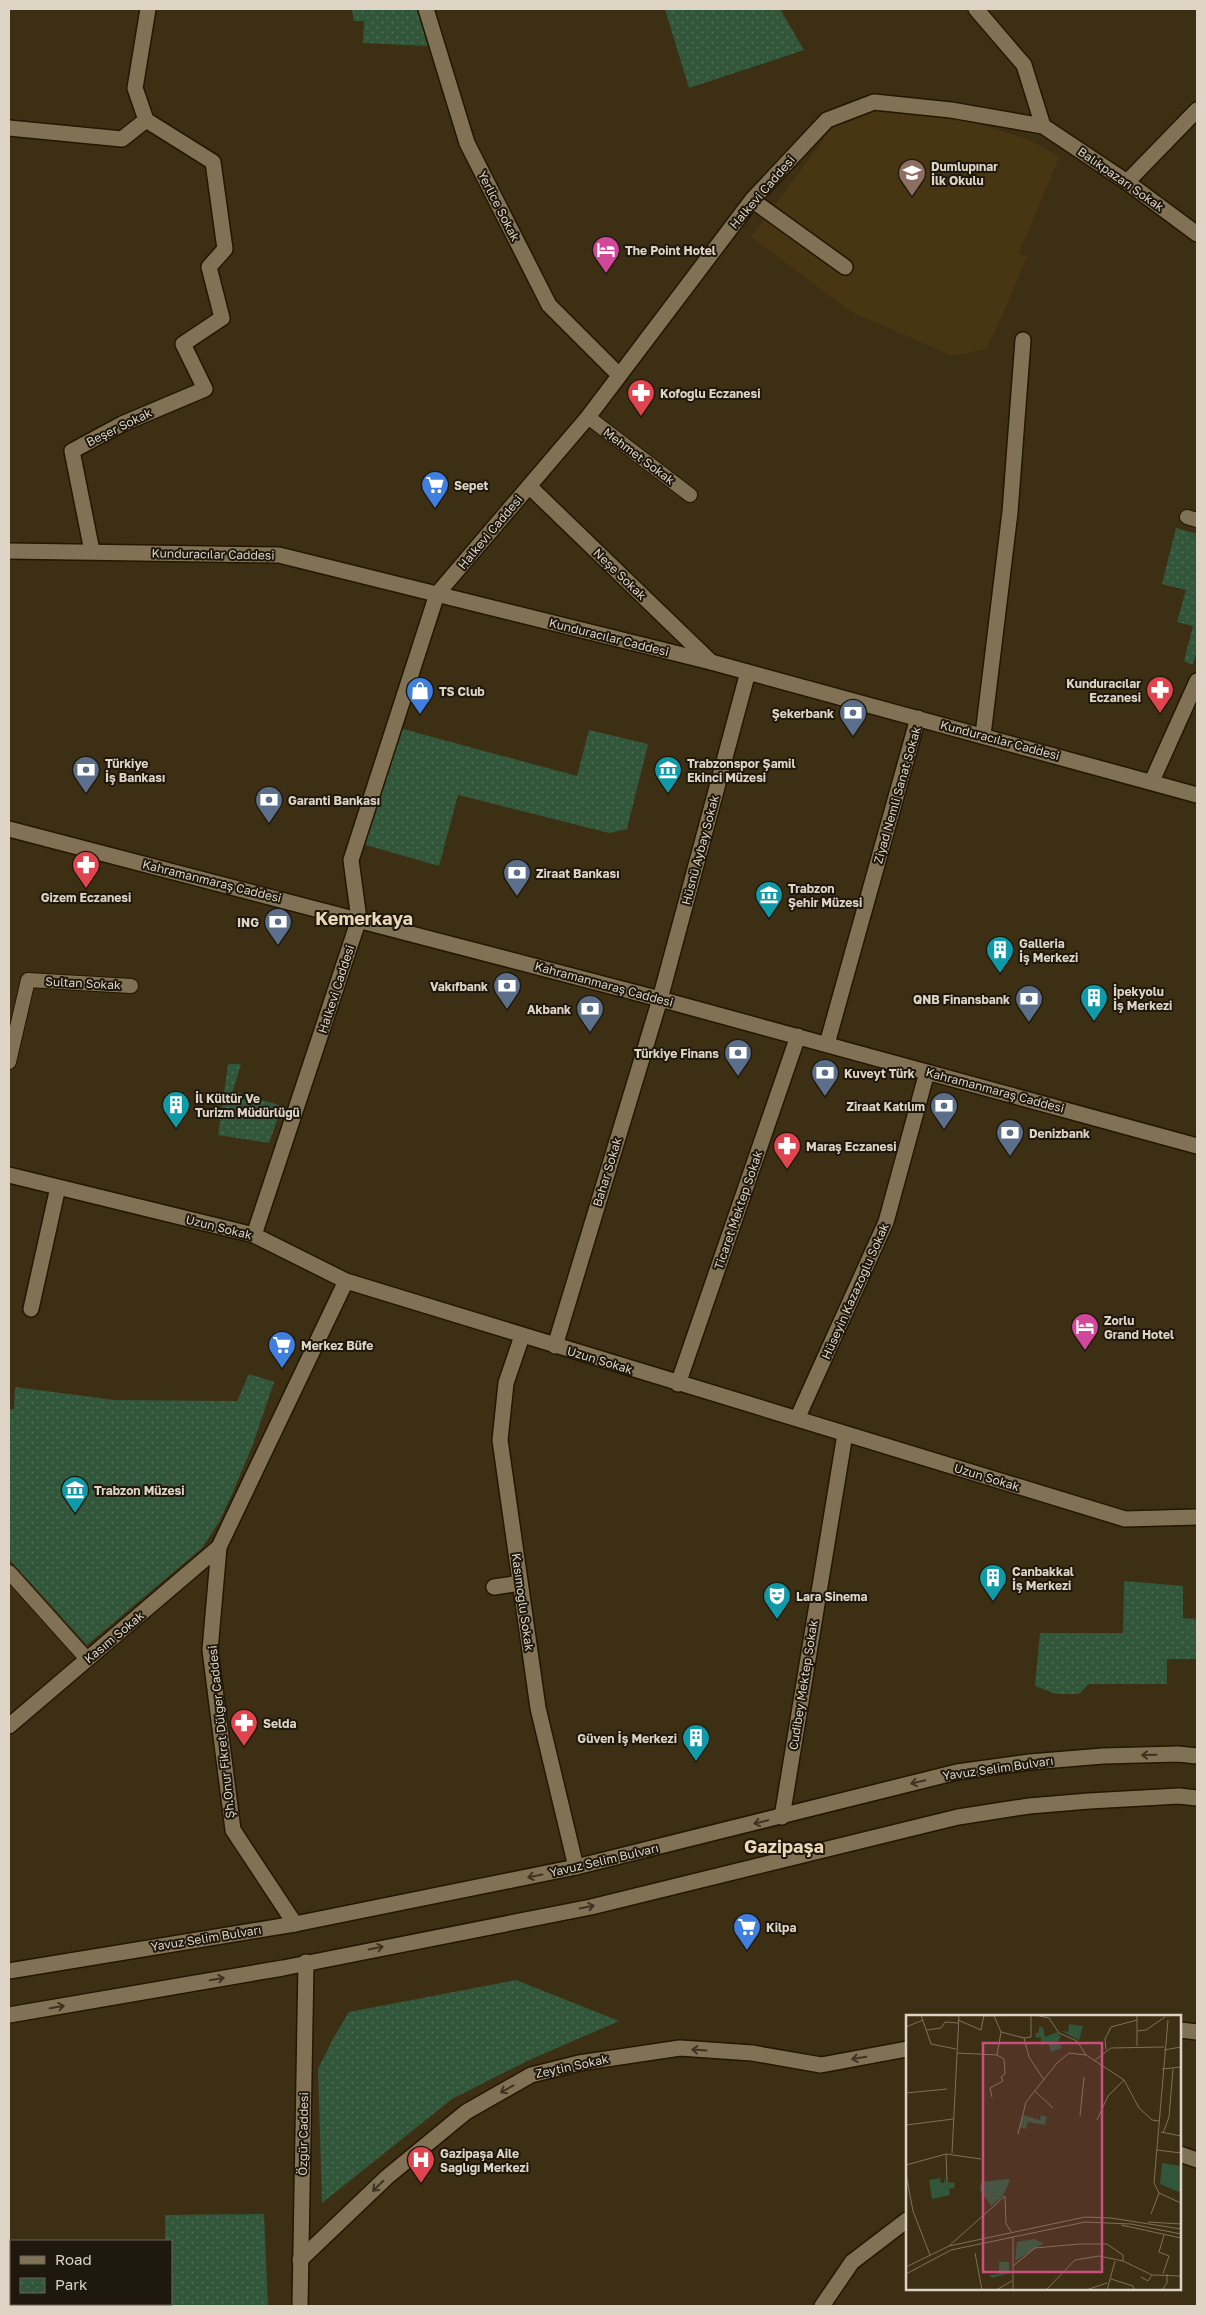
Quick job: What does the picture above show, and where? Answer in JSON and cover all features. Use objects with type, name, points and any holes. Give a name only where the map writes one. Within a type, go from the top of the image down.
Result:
[{"type":"street","points":[[9,128],[122,139],[146,120],[135,88],[148,9]]},
{"type":"street","name":"Yerlice Sokak","points":[[426,9],[467,143],[549,305],[619,375]]},
{"type":"street","points":[[976,9],[1024,65],[1043,126]]},
{"type":"street","name":"Halkevi Caddesi","points":[[254,1235],[359,919],[351,860],[437,594],[588,417],[752,200],[827,120],[874,102],[951,110],[1043,126]]},
{"type":"street","points":[[1127,182],[1197,110]]},
{"type":"street","name":"Beşer Sokak","points":[[92,551],[72,451],[122,424],[205,389],[183,344],[222,318],[209,267],[225,249],[213,162],[146,120]]},
{"type":"street","name":"Balıkpazarı Sokak","points":[[1043,126],[1127,182],[1197,234]]},
{"type":"street","points":[[752,200],[845,267]]},
{"type":"street","points":[[983,736],[1010,512],[1024,340]]},
{"type":"street","name":"Neşe Sokak","points":[[529,486],[711,662]]},
{"type":"street","name":"Kunduracılar Caddesi","points":[[9,551],[279,555],[711,662],[1152,781],[1197,795]]},
{"type":"street","name":"Hüsnü Aybay Sokak","points":[[660,999],[748,672]]},
{"type":"street","points":[[1152,781],[1197,681]]},
{"type":"street","name":"Ziyad Nemli Sanat Sokak","points":[[827,1044],[918,718]]},
{"type":"street","name":"Kahramanmaraş Caddesi","points":[[9,829],[660,999],[1197,1146]]},
{"type":"street","name":"Bahar Sokak","points":[[554,1346],[660,999]]},
{"type":"street","name":"Ticaret Mektep Sokak","points":[[678,1384],[798,1036]]},
{"type":"street","name":"Hüseyin Kazazoğlu Sokak","points":[[797,1419],[886,1222],[927,1072]]},
{"type":"street","name":"Uzun Sokak","points":[[9,1176],[254,1235],[346,1281],[1126,1520],[1197,1517]]},
{"type":"street","points":[[31,1309],[58,1187]]},
{"type":"street","name":"Şh.Onur Fikret Dülger Caddesi","points":[[295,1924],[232,1830],[210,1650],[219,1547],[346,1281]]},
{"type":"street","name":"Kasımoğlu Sokak","points":[[522,1336],[506,1383],[500,1440],[538,1708],[576,1867]]},
{"type":"street","name":"Cudibey Mektep Sokak","points":[[782,1817],[845,1434]]},
{"type":"street","name":"Kasım Sokak","points":[[9,1726],[219,1547]]},
{"type":"street","points":[[494,1587],[520,1583]]},
{"type":"street","name":"Yavuz Selim Bulvarı","points":[[9,1971],[295,1924],[576,1867],[958,1772],[1030,1762],[1102,1756],[1178,1754],[1197,1756]]},
{"type":"street","points":[[9,2015],[283,1968],[591,1907],[958,1817],[1029,1806],[1090,1800],[1179,1796],[1197,1798]]},
{"type":"street","name":"Özgür Caddesi","points":[[300,2306],[306,1962]]},
{"type":"street","points":[[1181,2030],[1197,2032]]},
{"type":"street","name":"Zeytin Sokak","points":[[300,2260],[387,2177],[466,2112],[531,2076],[579,2063],[680,2048],[752,2053],[821,2065],[906,2049]]},
{"type":"street","points":[[1181,2154],[1197,2160]]},
{"type":"street","points":[[822,2306],[852,2262],[906,2221]]},
{"type":"lane","name":"Mehmet Sokak","points":[[588,417],[690,494]]},
{"type":"lane","name":"Sultan Sokak","points":[[9,1062],[28,980],[132,986]]},
{"type":"lane","points":[[9,1572],[88,1659]]},
{"type":"shaded area","name":"Dumlupınar İlk Okulu","points":[[877,111],[965,120],[1028,139],[1059,157],[1019,253],[1027,257],[987,349],[952,356],[850,311],[751,237],[832,128]]},
{"type":"green space","points":[[352,9],[417,9],[428,46],[363,43],[364,21],[354,21]]},
{"type":"green space","points":[[665,9],[780,9],[804,50],[689,88]]},
{"type":"green space","points":[[1176,528],[1197,534],[1197,652],[1192,665],[1184,661],[1193,626],[1177,622],[1186,590],[1162,584]]},
{"type":"green space","points":[[403,729],[577,776],[589,730],[648,744],[627,829],[609,833],[458,795],[439,866],[362,844]]},
{"type":"green space","points":[[228,1064],[241,1064],[233,1091],[282,1106],[269,1143],[218,1135]]},
{"type":"green space","points":[[249,1374],[274,1382],[252,1447],[219,1522],[202,1548],[87,1645],[9,1559],[9,1409],[14,1409],[15,1387],[115,1400],[237,1401]]},
{"type":"green space","points":[[1124,1581],[1183,1586],[1183,1618],[1197,1619],[1197,1659],[1167,1659],[1167,1684],[1089,1684],[1079,1694],[1056,1694],[1035,1686],[1040,1633],[1123,1633]]},
{"type":"green space","points":[[516,1980],[619,2021],[527,2061],[452,2099],[322,2203],[318,2069],[349,2012]]},
{"type":"green space","points":[[264,2214],[268,2306],[166,2306],[172,2305],[172,2240],[165,2240],[165,2215]]},
{"type":"green space","points":[[10,2253],[10,2305],[34,2306],[9,2306]]},
{"type":"place","name":"Dumlupınar İlk Okulu","points":[[912,197]]},
{"type":"place","name":"The Point Hotel","points":[[606,274]]},
{"type":"place","name":"Kofoğlu Eczanesi","points":[[641,417]]},
{"type":"place","name":"Sepet","points":[[435,509]]},
{"type":"place","name":"Kunduracılar Eczanesi","points":[[1160,714]]},
{"type":"place","name":"TS Club","points":[[420,715]]},
{"type":"place","name":"Şekerbank","points":[[853,737]]},
{"type":"place","name":"Türkiye İş Bankası","points":[[86,794]]},
{"type":"place","name":"Trabzonspor Şamil Ekinci Müzesi","points":[[668,794]]},
{"type":"place","name":"Garanti Bankası","points":[[269,824]]},
{"type":"place","name":"Gizem Eczanesi","points":[[86,889]]},
{"type":"place","name":"Ziraat Bankası","points":[[517,897]]},
{"type":"place","name":"Trabzon Şehir Müzesi","points":[[769,919]]},
{"type":"place","name":"ING","points":[[278,946]]},
{"type":"place","name":"Galleria İş Merkezi","points":[[1000,974]]},
{"type":"place","name":"Vakıfbank","points":[[507,1010]]},
{"type":"place","name":"İpekyolu İş Merkezi","points":[[1094,1022]]},
{"type":"place","name":"QNB Finansbank","points":[[1029,1023]]},
{"type":"place","name":"Akbank","points":[[590,1033]]},
{"type":"place","name":"Türkiye Finans","points":[[738,1077]]},
{"type":"place","name":"Kuveyt Türk","points":[[825,1097]]},
{"type":"place","name":"İl Kültür Ve Turizm Müdürlüğü","points":[[176,1129]]},
{"type":"place","name":"Ziraat Katılım","points":[[944,1130]]},
{"type":"place","name":"Denizbank","points":[[1010,1157]]},
{"type":"place","name":"Maraş Eczanesi","points":[[787,1170]]},
{"type":"place","name":"Zorlu Grand Hotel","points":[[1085,1351]]},
{"type":"place","name":"Merkez Büfe","points":[[282,1369]]},
{"type":"place","name":"Trabzon Müzesi","points":[[75,1514]]},
{"type":"place","name":"Canbakkal İş Merkezi","points":[[993,1602]]},
{"type":"place","name":"Lara Sinema","points":[[777,1620]]},
{"type":"place","name":"Selda","points":[[244,1747]]},
{"type":"place","name":"Güven İş Merkezi","points":[[696,1762]]},
{"type":"place","name":"Kilpa","points":[[747,1951]]},
{"type":"place","name":"Gazipaşa Aile Sağlığı Merkezi","points":[[421,2184]]},
{"type":"district","name":"Kemerkaya","points":[[364,918]]},
{"type":"district","name":"Gazipaşa","points":[[784,1846]]}]
